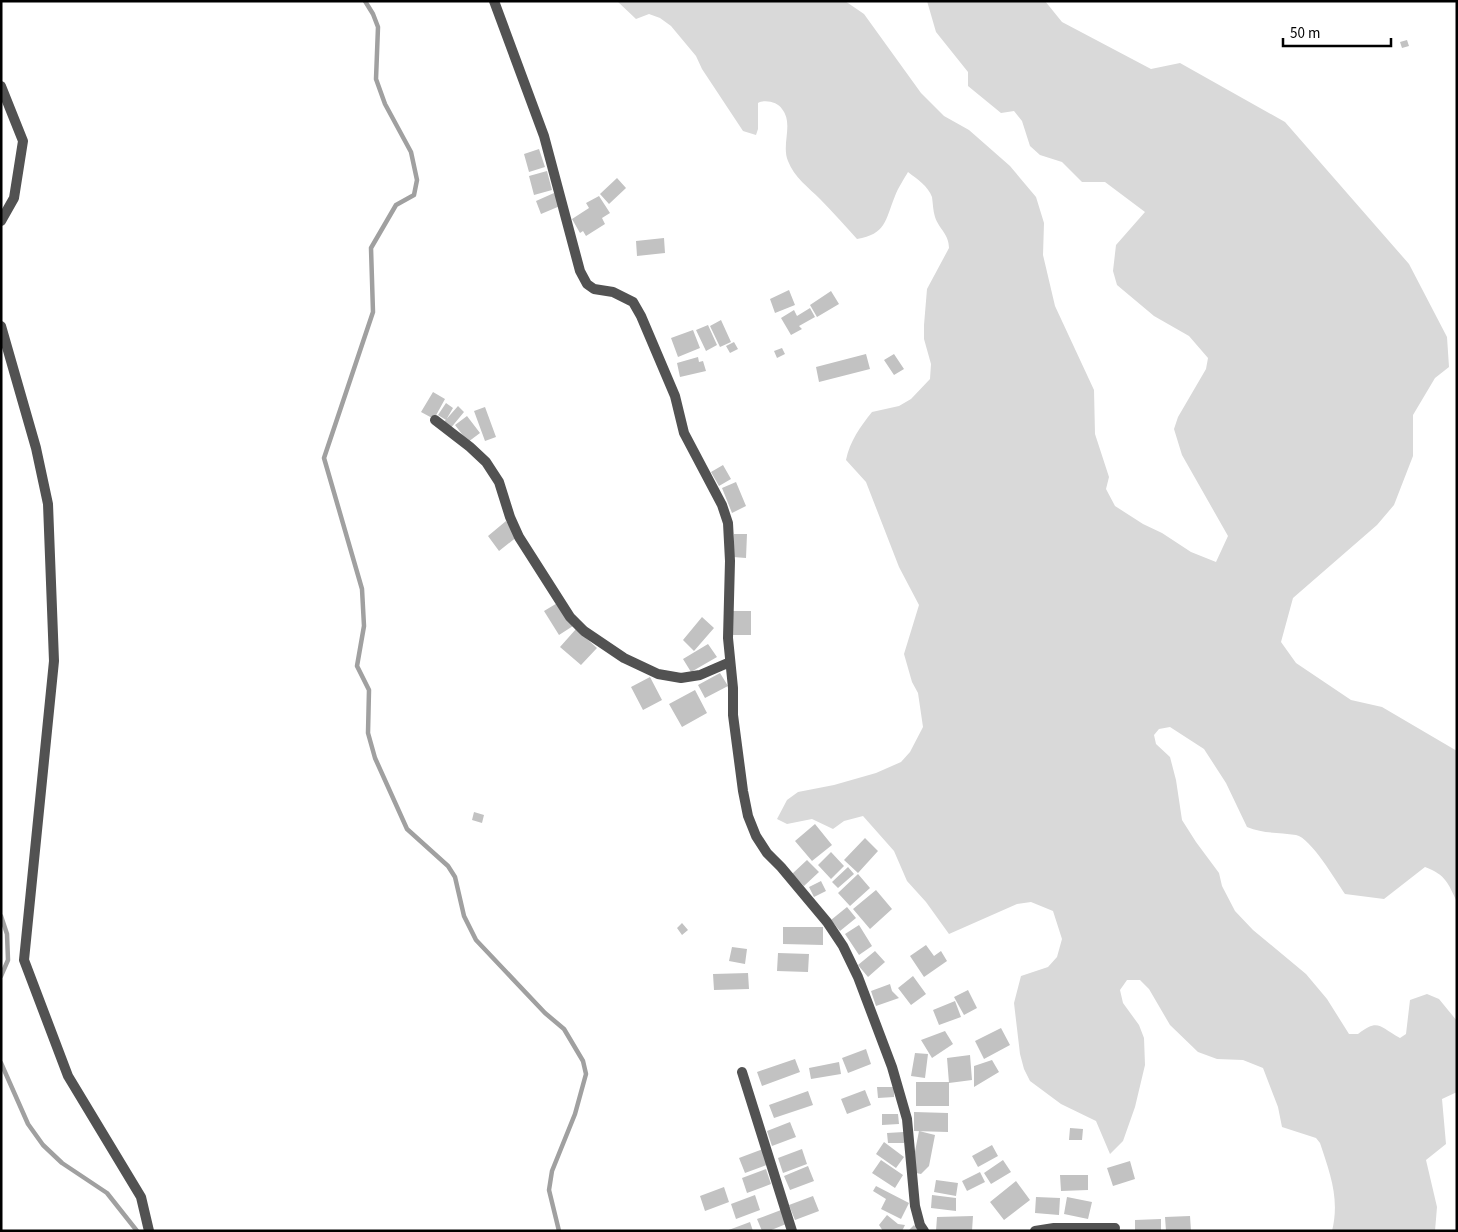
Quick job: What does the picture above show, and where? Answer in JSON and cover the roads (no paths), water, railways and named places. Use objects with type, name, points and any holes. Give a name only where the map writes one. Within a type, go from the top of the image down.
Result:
[{"type":"street","points":[[494,1],[544,136],[580,270],[587,284],[594,289],[613,292],[633,302],[641,316],[675,396],[684,433],[718,498],[728,523],[730,561],[728,638],[733,688],[734,735],[748,816],[756,836],[767,853],[827,922],[844,946],[858,977],[892,1067],[907,1120],[915,1206],[924,1231]]},
{"type":"street","points":[[1,86],[23,141],[14,198],[1,221]]},
{"type":"street","points":[[1,326],[36,448],[48,504],[54,662],[24,960],[68,1076],[141,1197],[148,1231]]},
{"type":"street","points":[[435,420],[486,462],[499,482],[517,532],[570,617],[584,631],[624,658],[658,674],[681,678],[700,675],[730,662]]},
{"type":"street","points":[[742,1072],[792,1231]]},
{"type":"street","points":[[1035,1231],[1054,1228],[1115,1228]]},
{"type":"waterway","points":[[365,1],[378,27],[376,79],[385,104],[411,152],[417,180],[414,195],[396,205],[371,248],[373,312],[324,458],[362,589],[364,626],[357,666],[369,690],[368,733],[375,758],[407,829],[448,866],[455,877],[464,916],[476,940],[545,1013],[564,1029],[583,1061],[586,1074],[575,1114],[552,1171],[549,1190],[559,1231]]},
{"type":"waterway","points":[[1,916],[7,934],[8,960],[1,976]]},
{"type":"waterway","points":[[1,1063],[28,1124],[43,1145],[62,1163],[107,1193],[137,1231]]}]
